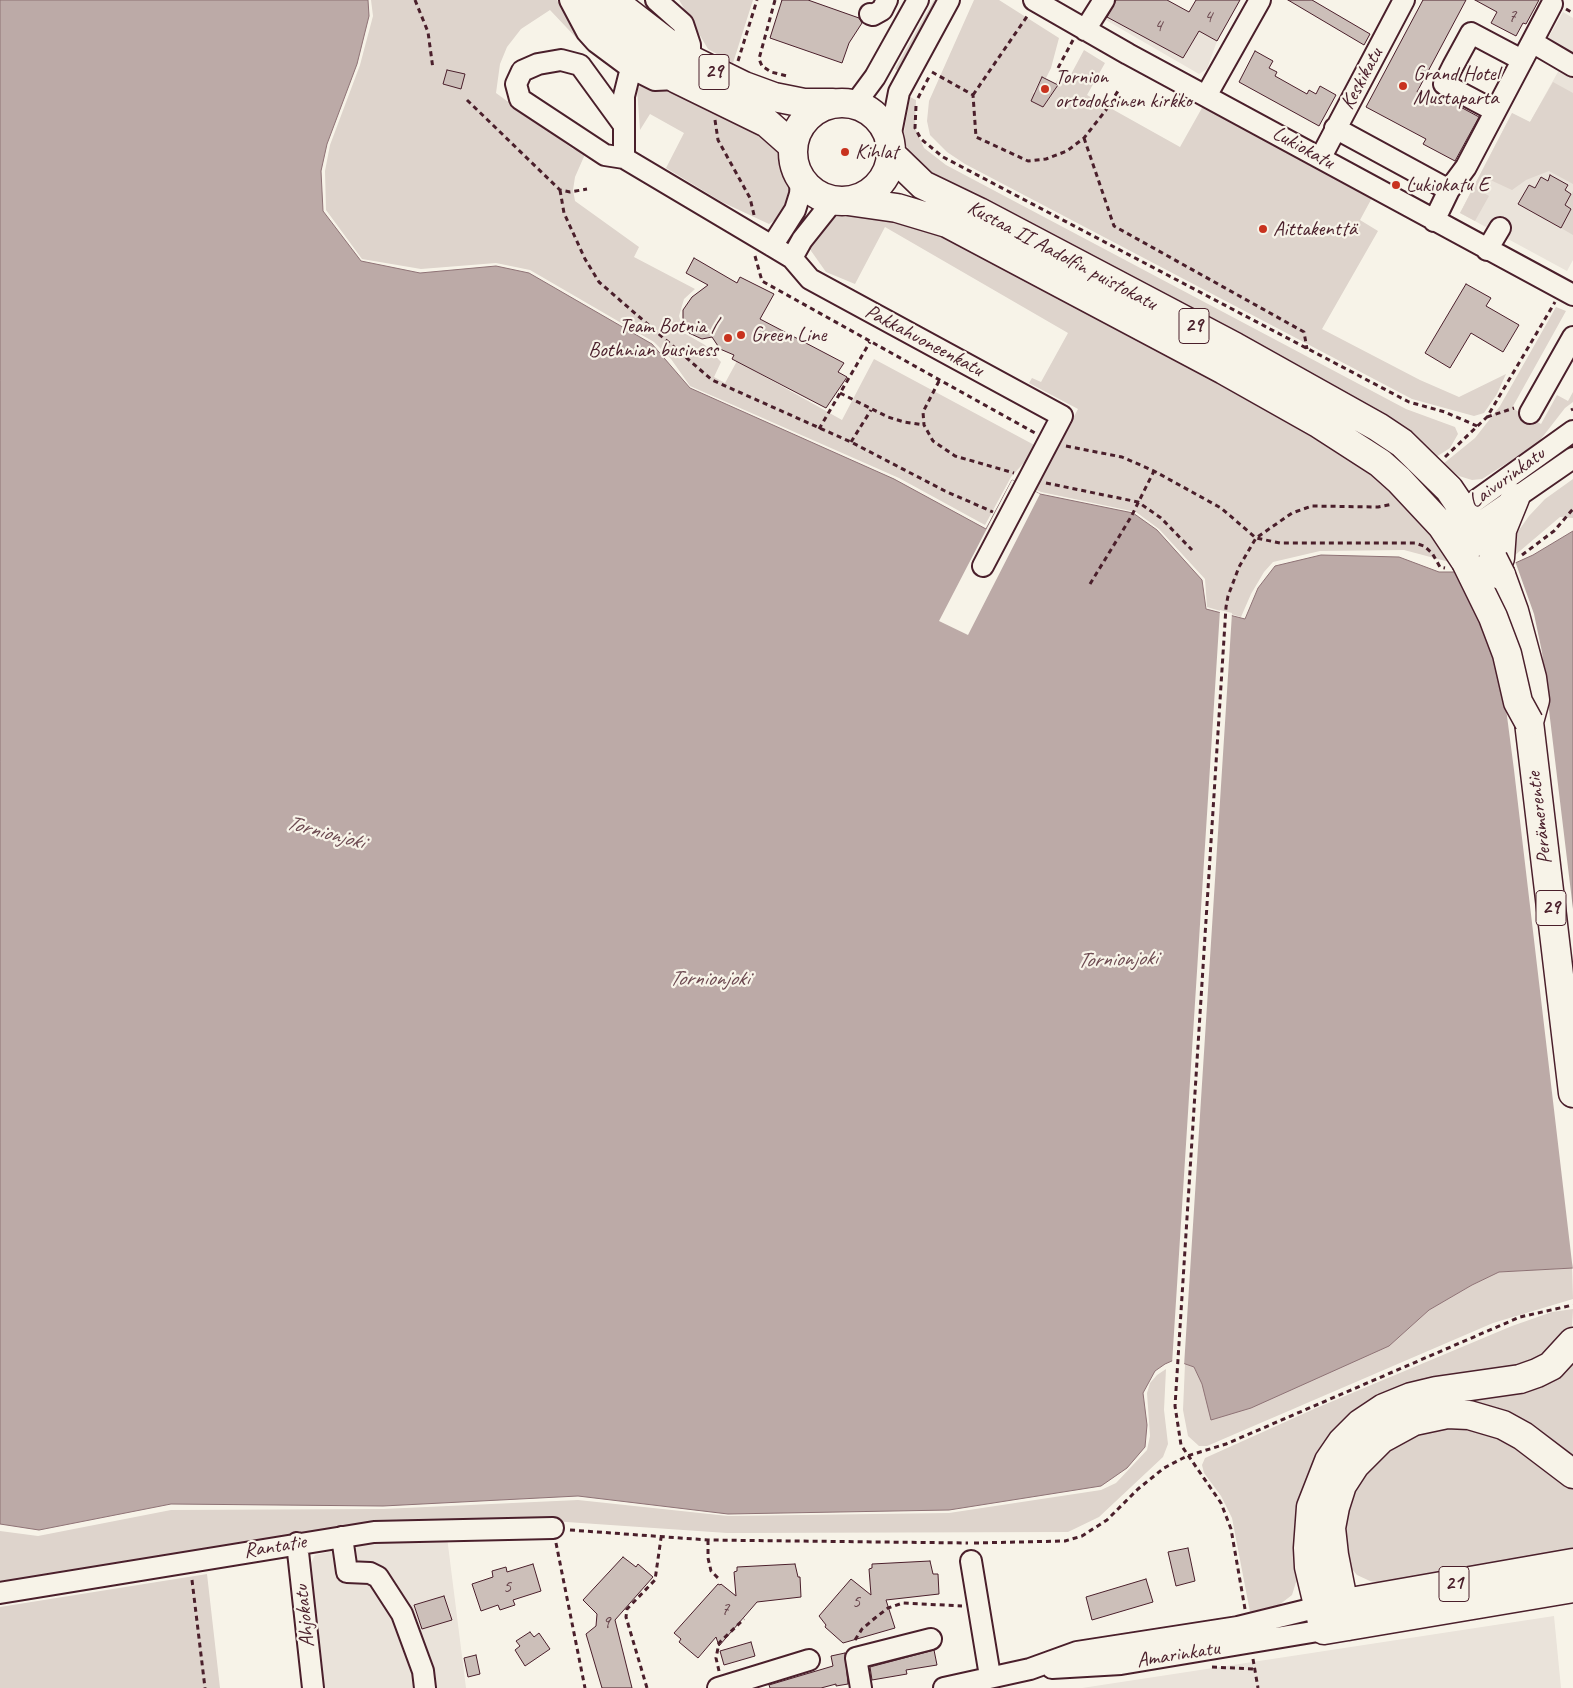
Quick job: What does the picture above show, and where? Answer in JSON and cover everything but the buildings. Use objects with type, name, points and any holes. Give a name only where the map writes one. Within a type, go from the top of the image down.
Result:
[{"type":"highway","name":"29","points":[[579,0],[627,42],[684,69],[767,123],[793,146]]},
{"type":"highway","name":"29","points":[[612,0],[666,43],[684,69],[744,86],[774,97],[804,103],[845,104],[869,110],[880,120],[891,146]]},
{"type":"highway","points":[[801,180],[793,158],[793,146],[800,126],[820,108],[845,104]]},
{"type":"highway","points":[[841,201],[858,199],[875,190],[887,174],[891,146]]},
{"type":"highway","name":"Kustaa II Aadolfin puistokatu","points":[[891,146],[924,185],[1235,347],[1378,427],[1402,443],[1425,465],[1458,539]]},
{"type":"highway","name":"29","points":[[801,180],[812,191],[841,201]]},
{"type":"highway","name":"Kustaa II Aadolfin puistokatu","points":[[841,201],[897,208],[948,223],[1224,370],[1318,423],[1380,463],[1400,480],[1458,539]]},
{"type":"highway","points":[[1502,563],[1502,530],[1515,498]]},
{"type":"highway","name":"Perämerentie","points":[[1458,539],[1502,563],[1532,678],[1535,700],[1529,722],[1573,1093]]},
{"type":"highway","name":"Perämerentie","points":[[1458,539],[1493,617],[1507,654],[1518,702],[1529,722]]},
{"type":"highway","points":[[1334,1617],[1309,1567],[1311,1507],[1329,1461],[1342,1442],[1360,1424],[1384,1408],[1411,1397],[1436,1391],[1520,1379],[1551,1366],[1573,1342]]},
{"type":"highway","points":[[1334,1617],[1334,1555],[1331,1528],[1334,1507],[1342,1485],[1355,1465],[1368,1450],[1398,1428],[1414,1421],[1447,1414],[1487,1419],[1523,1436],[1573,1474]]},
{"type":"highway","name":"21","points":[[1334,1617],[1569,1576]]},
{"type":"street","points":[[570,0],[592,37],[630,68],[655,80],[684,69],[690,45],[682,24],[656,0]]},
{"type":"street","points":[[870,14],[873,15],[882,10],[887,0]]},
{"type":"street","points":[[845,104],[875,77],[918,0]]},
{"type":"street","points":[[891,146],[899,92],[949,0]]},
{"type":"street","points":[[1080,34],[1104,0]]},
{"type":"street","points":[[1206,96],[1260,0]]},
{"type":"street","name":"Keskikatu","points":[[1320,157],[1404,0]]},
{"type":"street","points":[[1434,221],[1449,190],[1466,167],[1552,4]]},
{"type":"street","name":"Lukiokatu","points":[[1032,6],[1080,34],[1206,96],[1487,250],[1568,292]]},
{"type":"street","points":[[1495,111],[1444,84],[1470,33],[1522,60]]},
{"type":"street","points":[[1532,42],[1573,66]]},
{"type":"street","name":"Pakkahuoneenkatu","points":[[623,124],[580,65],[561,60],[538,64],[522,71],[516,84],[520,100],[614,157],[792,258],[810,279],[1062,416],[1031,477]]},
{"type":"street","points":[[614,157],[623,124],[624,96],[630,68]]},
{"type":"street","points":[[1335,128],[1449,190]]},
{"type":"street","points":[[772,246],[795,210],[800,194],[801,180]]},
{"type":"street","points":[[792,258],[802,240],[821,214],[841,201]]},
{"type":"street","points":[[1487,250],[1500,228]]},
{"type":"street","points":[[1530,412],[1573,337]]},
{"type":"street","name":"Laivurinkatu","points":[[1458,539],[1573,431]]},
{"type":"street","name":"Laivurinkatu","points":[[1458,539],[1573,458]]},
{"type":"street","points":[[983,566],[1031,477]]},
{"type":"street","name":"Rantatie","points":[[0,1593],[297,1543],[374,1532],[553,1528]]},
{"type":"street","points":[[342,1537],[347,1572],[370,1573],[378,1577],[402,1614],[423,1671],[425,1688]]},
{"type":"street","name":"Ahjokatu","points":[[297,1543],[313,1688]]},
{"type":"street","points":[[971,1561],[990,1676]]},
{"type":"street","name":"Amarinkatu","points":[[944,1688],[990,1676],[1030,1669],[1077,1652],[1238,1627],[1334,1617]]},
{"type":"street","points":[[861,1688],[856,1658],[931,1639]]},
{"type":"street","points":[[720,1687],[809,1660]]},
{"type":"path","points":[[415,0],[428,32],[433,70]]},
{"type":"path","points":[[738,62],[758,0]]},
{"type":"path","points":[[775,0],[759,59],[762,66],[771,72],[791,77]]},
{"type":"path","points":[[1032,6],[974,95],[976,137],[1028,161],[1046,160],[1067,152],[1084,138],[1118,91]]},
{"type":"path","points":[[1058,68],[1080,34]]},
{"type":"path","points":[[932,72],[974,95]]},
{"type":"path","points":[[899,92],[916,100],[915,128],[920,140],[931,149],[1409,402],[1445,412],[1477,426]]},
{"type":"path","points":[[468,100],[560,190],[570,192],[587,189]]},
{"type":"path","points":[[1084,138],[1114,226],[1304,332],[1307,348]]},
{"type":"path","points":[[560,190],[564,213],[585,259],[599,282],[712,380],[851,442],[945,491],[1009,519]]},
{"type":"path","points":[[1442,460],[1487,417],[1568,292]]},
{"type":"path","points":[[819,429],[870,342]]},
{"type":"path","points":[[939,381],[923,412],[924,425],[933,441],[955,456],[990,468],[1031,477],[1046,483],[1138,502],[1161,518],[1192,550]]},
{"type":"path","points":[[840,393],[871,410],[904,422],[924,425]]},
{"type":"path","points":[[1487,417],[1519,406],[1530,412]]},
{"type":"path","points":[[851,442],[871,410]]},
{"type":"path","points":[[1090,584],[1154,471]]},
{"type":"path","points":[[1245,1613],[1231,1529],[1221,1503],[1180,1445],[1175,1406],[1226,607],[1239,567],[1256,538],[1292,513],[1312,506],[1378,507],[1399,501]]},
{"type":"path","points":[[1502,563],[1528,552],[1554,531],[1573,509]]},
{"type":"path","points":[[1256,538],[1280,543],[1415,543],[1424,546],[1432,553],[1440,567],[1458,539]]},
{"type":"path","points":[[586,1688],[553,1528],[661,1538],[708,1540],[970,1543],[1065,1541],[1082,1536],[1102,1524],[1158,1473],[1187,1456],[1226,1444],[1520,1317],[1573,1305]]},
{"type":"path","points":[[647,1688],[626,1617],[627,1608],[655,1580],[661,1538]]},
{"type":"path","points":[[708,1540],[708,1558],[711,1571],[720,1580]]},
{"type":"path","points":[[189,1561],[205,1688]]},
{"type":"path","points":[[856,1658],[854,1643],[856,1636],[888,1608],[903,1604],[978,1607]]},
{"type":"path","points":[[720,1687],[716,1658],[717,1649],[720,1643],[744,1619]]},
{"type":"path","points":[[1252,1657],[1258,1688]]},
{"type":"shaded area","points":[[371,0],[557,0],[570,22],[607,60],[604,63],[583,45],[550,10],[521,29],[507,47],[500,64],[496,93],[573,149],[586,152],[575,177],[573,190],[575,201],[639,247],[634,257],[695,289],[684,299],[679,316],[684,333],[705,345],[721,362],[714,377],[725,383],[737,361],[842,420],[874,359],[1038,447],[1011,477],[985,525],[899,478],[690,386],[671,359],[654,342],[530,270],[496,263],[421,269],[362,259],[326,210],[325,171],[330,145],[360,65],[373,16]]},
{"type":"shaded area","points":[[679,0],[753,0],[733,63],[708,49]]},
{"type":"shaded area","points":[[934,0],[942,0],[901,72],[895,69]]},
{"type":"shaded area","points":[[974,0],[999,0],[1059,38],[1051,68],[1046,78],[1042,77],[1033,93],[1035,94],[1031,101],[1043,107],[1058,86],[1055,84],[1061,74],[1069,78],[1084,50],[1105,63],[1087,95],[1180,147],[1207,99],[1373,196],[1360,220],[1378,231],[1322,329],[1420,380],[1459,397],[1506,374],[1497,394],[1484,413],[1474,416],[1412,399],[965,164],[947,152],[930,135],[927,121],[929,101]]},
{"type":"shaded area","points":[[1098,0],[1167,0],[1189,12],[1184,22],[1217,41],[1207,69],[1199,74],[1092,12]]},
{"type":"shaded area","points":[[1563,12],[1573,18],[1573,260],[1567,271],[1460,213],[1512,113],[1530,122],[1559,70],[1537,58]]},
{"type":"shaded area","points":[[1553,82],[1573,93],[1573,184],[1549,171],[1526,180],[1512,190],[1486,178],[1479,190],[1489,196],[1475,221],[1460,213],[1512,113],[1530,122]]},
{"type":"shaded area","points":[[643,83],[669,85],[745,119],[785,157],[791,183],[791,197],[786,213],[769,224],[722,202],[666,168],[684,133],[650,114],[640,130],[637,89]]},
{"type":"shaded area","points":[[910,97],[916,100],[915,128],[924,148],[946,165],[1406,409],[1455,427],[1458,434],[1450,448],[1436,457],[1361,401],[934,178],[915,164],[903,138]]},
{"type":"shaded area","points":[[1573,191],[1573,235],[1561,228],[1571,209],[1565,205]]},
{"type":"shaded area","points":[[842,213],[880,214],[914,221],[1220,379],[1334,445],[1399,491],[1453,563],[1404,550],[1320,551],[1273,562],[1264,572],[1251,594],[1241,617],[1207,607],[1205,579],[1159,529],[1136,512],[1041,492],[1029,486],[1049,463],[1078,409],[1029,383],[1032,378],[1041,382],[1068,333],[885,227],[855,284],[826,272],[809,248],[813,235],[826,220]]},
{"type":"shaded area","points":[[1556,307],[1566,311],[1512,408],[1541,424],[1557,395],[1568,401],[1573,392],[1573,402],[1565,408],[1537,444],[1482,479],[1472,480],[1459,476],[1443,464],[1475,438],[1500,406]]},
{"type":"shaded area","points":[[1573,479],[1573,518],[1560,517],[1514,556],[1513,544],[1517,533],[1529,516],[1545,499]]},
{"type":"shaded area","points":[[1572,1268],[1573,1299],[1493,1323],[1207,1446],[1199,1446],[1188,1436],[1183,1410],[1185,1364],[1194,1367],[1200,1377],[1212,1420],[1389,1346],[1429,1310],[1499,1272]]},
{"type":"shaded area","points":[[1573,1309],[1572,1327],[1552,1353],[1318,1455],[1311,1469],[1299,1509],[1296,1528],[1297,1579],[1292,1595],[1279,1605],[1250,1612],[1232,1518],[1221,1496],[1204,1473],[1202,1465],[1205,1458],[1314,1409],[1512,1326],[1552,1312]]},
{"type":"shaded area","points":[[1573,1356],[1573,1465],[1540,1439],[1414,1415],[1361,1434]]},
{"type":"shaded area","points":[[1166,1369],[1164,1410],[1168,1444],[1163,1457],[1099,1517],[1068,1532],[727,1533],[552,1521],[0,1586],[0,1531],[38,1536],[171,1510],[383,1509],[578,1500],[728,1516],[949,1513],[1101,1490],[1116,1483],[1147,1450],[1150,1436],[1147,1393],[1150,1383]]},
{"type":"shaded area","points":[[1458,1424],[1504,1435],[1573,1486],[1573,1551],[1387,1584],[1370,1581],[1357,1575],[1349,1566],[1341,1536],[1343,1510],[1363,1468],[1416,1430]]},
{"type":"shaded area","points":[[447,1537],[466,1688],[323,1688],[308,1569],[315,1555],[386,1539]]},
{"type":"shaded area","points":[[207,1574],[220,1688],[0,1688],[0,1607]]},
{"type":"shaded area","points":[[1554,1616],[1561,1688],[1082,1688]]},
{"type":"water","name":"Tornionjoki","points":[[0,0],[368,0],[369,16],[357,64],[327,144],[321,171],[323,211],[361,261],[420,273],[496,266],[529,273],[652,344],[690,388],[894,479],[986,529],[1012,480],[1040,494],[1133,513],[1157,530],[1202,580],[1206,609],[1245,619],[1258,588],[1275,566],[1321,555],[1399,557],[1439,572],[1477,572],[1504,568],[1533,555],[1573,531],[1573,1268],[1499,1272],[1429,1310],[1389,1346],[1251,1408],[1211,1420],[1202,1384],[1194,1367],[1174,1360],[1165,1364],[1155,1371],[1143,1393],[1147,1425],[1145,1447],[1127,1468],[1101,1486],[949,1510],[728,1514],[578,1496],[383,1506],[171,1504],[39,1530],[0,1524]]},
{"type":"pier","points":[[1012,480],[1040,494],[968,635],[939,621]]},
{"type":"pier","points":[[1515,561],[1534,614],[1542,652],[1573,909],[1573,1271],[1514,770],[1504,693],[1496,654],[1503,566]]},
{"type":"pier","points":[[1220,610],[1232,613],[1184,1366],[1172,1364]]},
{"type":"place","name":"Grand Hotel Mustaparta","points":[[1403,86]]},
{"type":"place","name":"Tornion ortodoksinen kirkko","points":[[1045,89]]},
{"type":"place","name":"Kihlat","points":[[845,152]]},
{"type":"place","name":"Lukiokatu E","points":[[1396,185]]},
{"type":"place","name":"Aittakenttä","points":[[1263,229]]},
{"type":"place","name":"Green Line","points":[[741,335]]},
{"type":"place","name":"Team Botnia / Bothnian business","points":[[728,338]]}]
